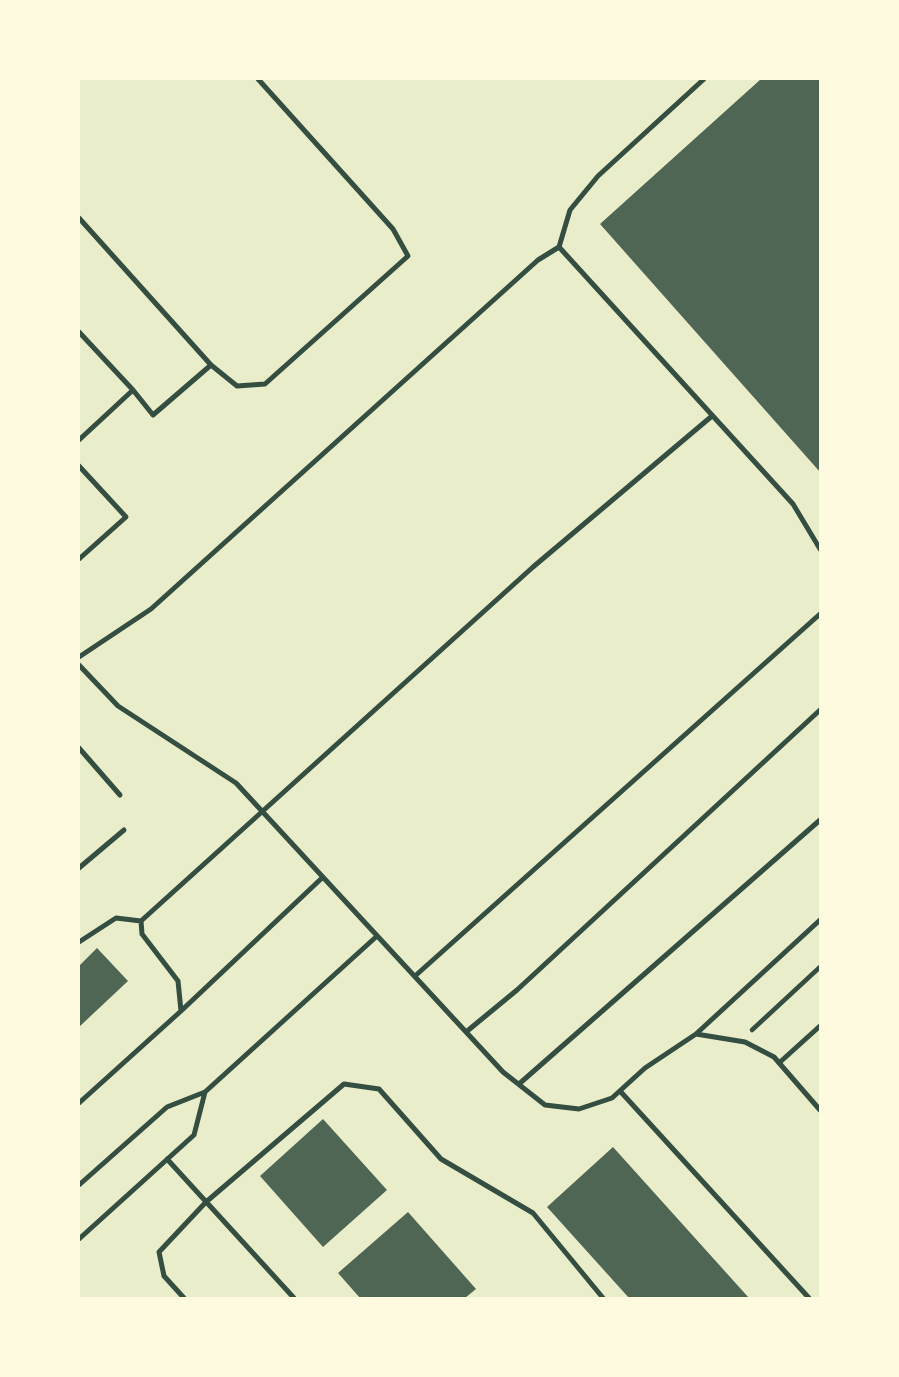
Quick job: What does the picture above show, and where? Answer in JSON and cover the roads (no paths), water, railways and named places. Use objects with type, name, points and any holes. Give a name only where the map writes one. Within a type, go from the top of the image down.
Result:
[{"type":"lane","points":[[79,218],[211,365],[237,386],[265,384],[408,256],[393,229],[258,79]]},
{"type":"lane","points":[[79,657],[151,610],[538,260],[559,247],[570,209],[598,176],[704,79]]},
{"type":"lane","points":[[559,247],[793,505],[820,549]]},
{"type":"lane","points":[[79,332],[153,415],[211,365]]},
{"type":"lane","points":[[79,440],[132,390]]},
{"type":"lane","points":[[79,942],[116,918],[141,921],[533,567],[712,416]]},
{"type":"lane","points":[[79,466],[126,517],[79,559]]},
{"type":"lane","points":[[415,976],[820,614]]},
{"type":"lane","points":[[79,665],[118,706],[236,783],[466,1032],[519,1084],[545,1105],[579,1109],[612,1098],[645,1068],[696,1034],[820,920]]},
{"type":"lane","points":[[466,1032],[517,990],[820,710]]},
{"type":"lane","points":[[79,748],[120,795]]},
{"type":"lane","points":[[519,1084],[820,820]]},
{"type":"lane","points":[[80,865],[124,830]]},
{"type":"lane","points":[[79,1103],[323,877]]},
{"type":"lane","points":[[141,921],[142,934],[178,981],[181,1011]]},
{"type":"lane","points":[[80,1180],[167,1107],[205,1092],[377,936]]},
{"type":"lane","points":[[779,1063],[820,1026]]},
{"type":"lane","points":[[696,1034],[749,1043],[779,1063],[820,1110]]},
{"type":"lane","points":[[184,1298],[164,1276],[159,1252],[206,1202],[344,1084],[379,1088],[441,1158],[533,1213],[603,1298]]},
{"type":"lane","points":[[620,1091],[809,1298]]},
{"type":"lane","points":[[79,1239],[194,1135],[205,1092]]},
{"type":"lane","points":[[167,1160],[294,1298]]}]
